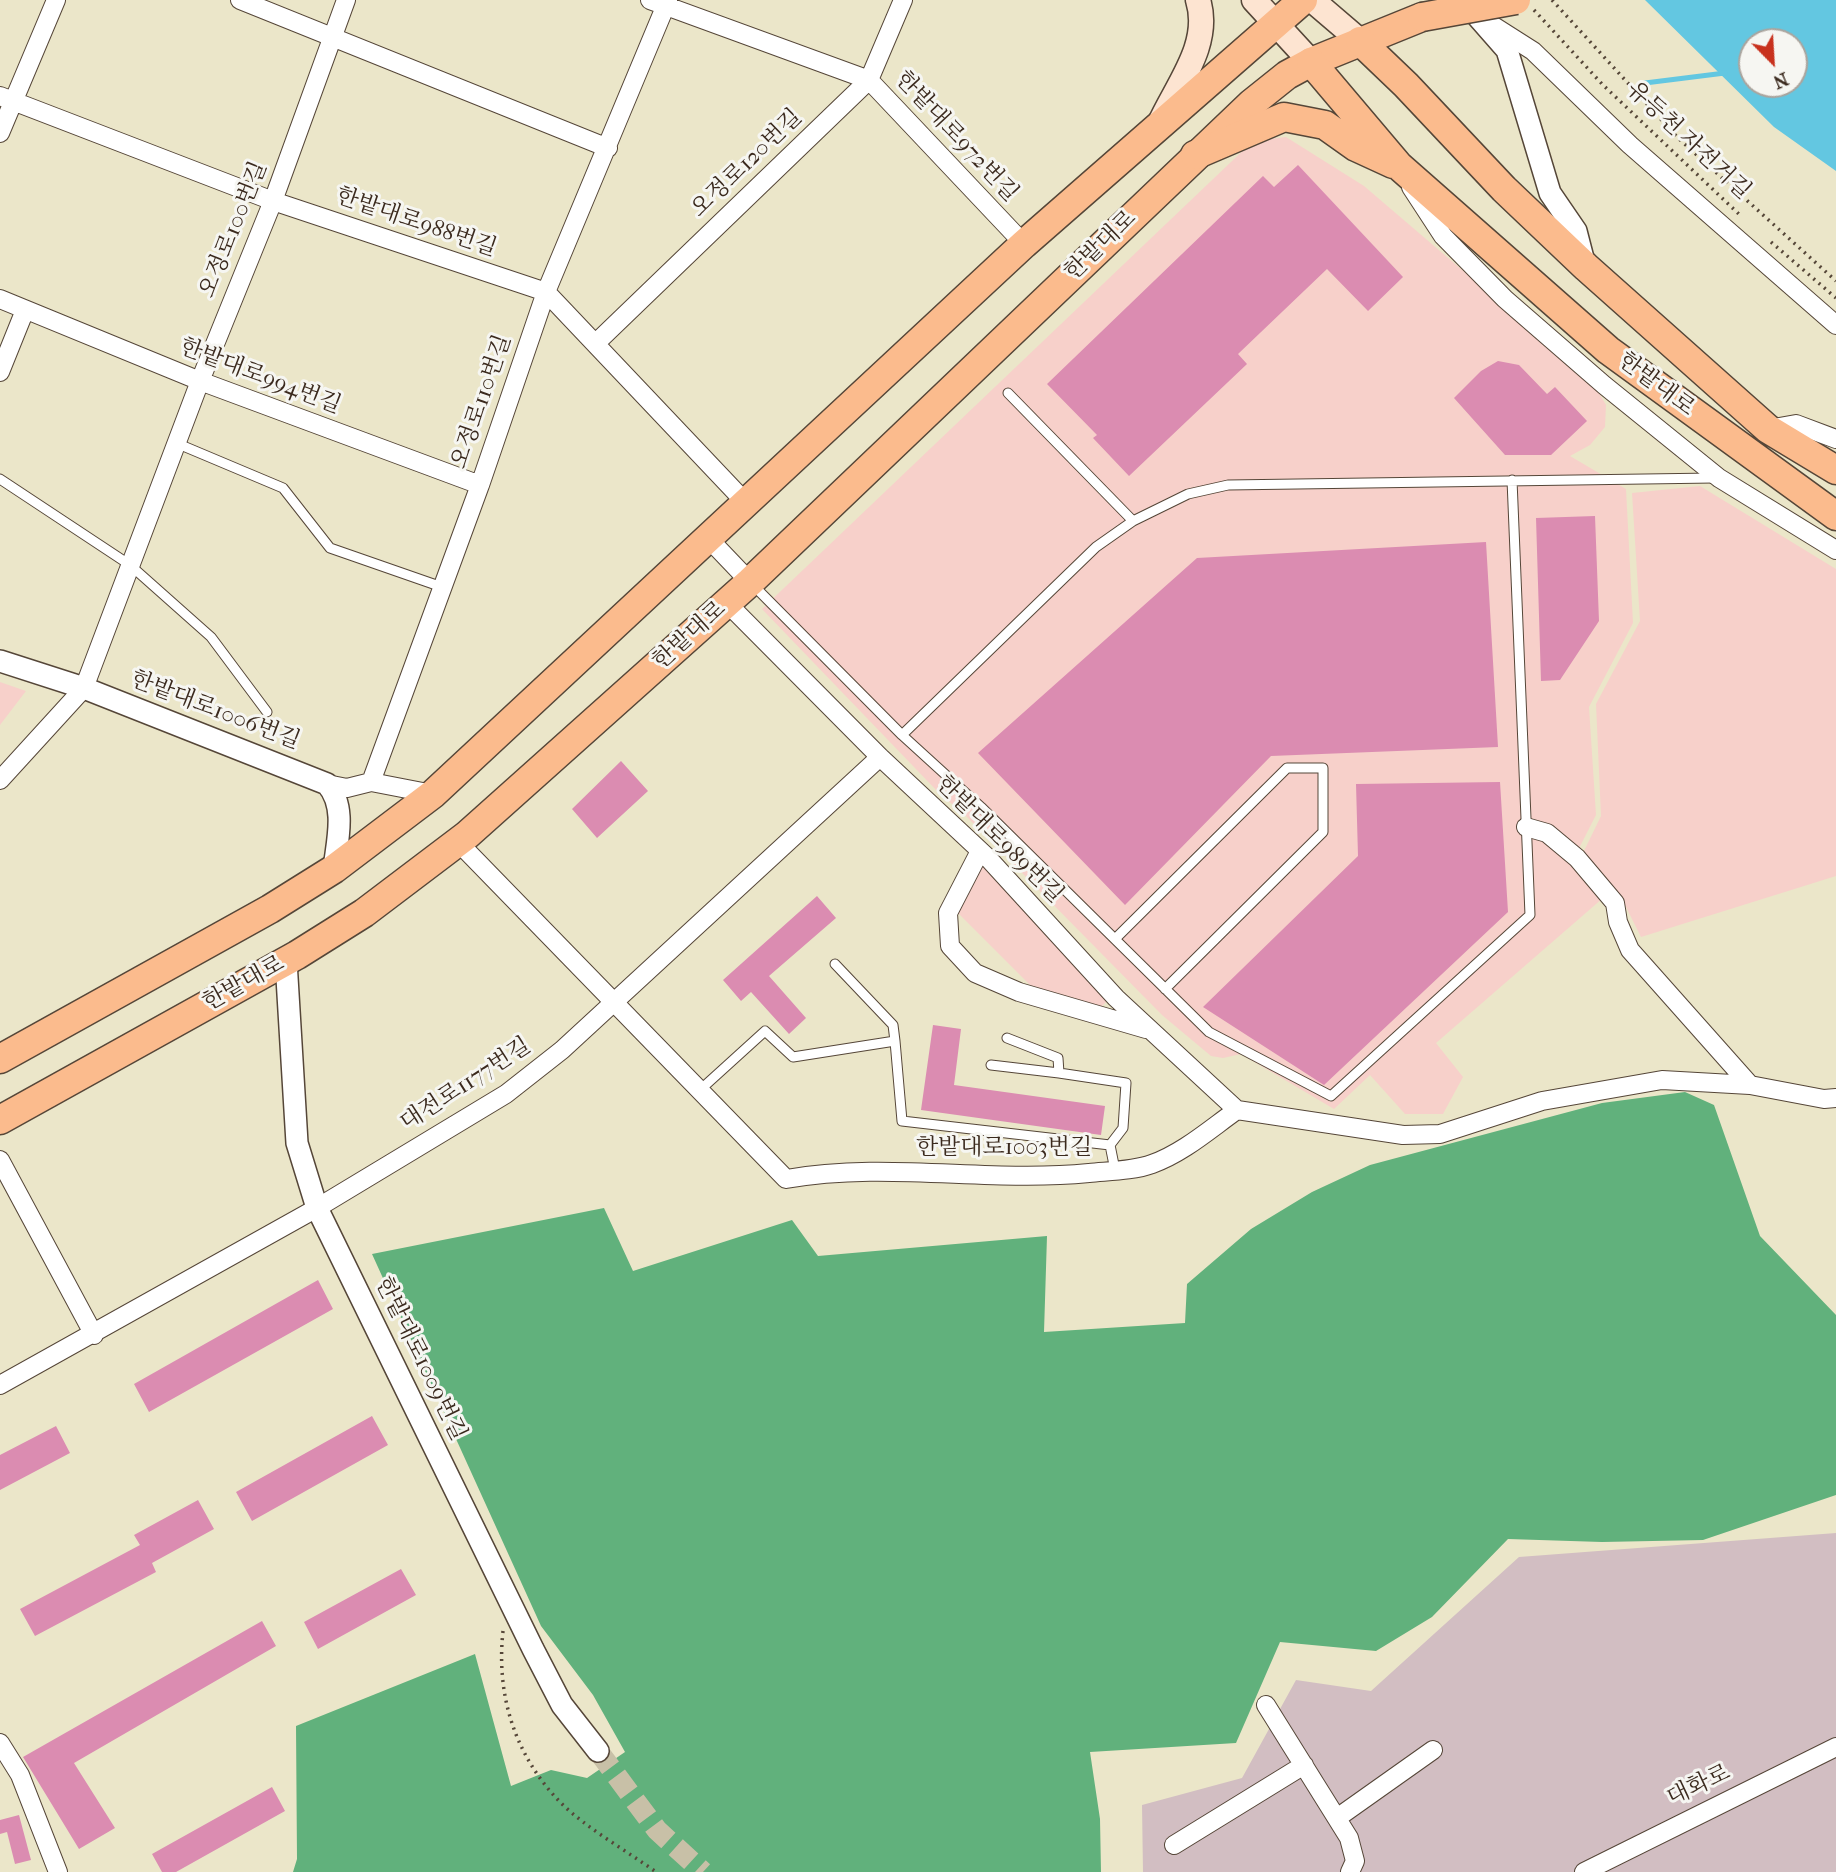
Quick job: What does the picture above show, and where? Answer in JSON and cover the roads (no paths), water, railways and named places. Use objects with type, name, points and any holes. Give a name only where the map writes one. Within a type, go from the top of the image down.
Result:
[{"type":"main road","points":[[1158,126],[1196,52],[1203,16],[1198,0]]},
{"type":"main road","points":[[1254,0],[1311,62]]},
{"type":"main road","points":[[0,1059],[270,909],[334,869],[433,794],[1024,244],[1303,0]]},
{"type":"main road","points":[[1312,0],[1360,41]]},
{"type":"main road","name":"한밭대로","points":[[0,1120],[286,961],[364,913],[458,842],[750,582],[1195,155],[1261,96],[1311,62],[1423,17],[1524,4]]},
{"type":"main road","name":"한밭대로","points":[[1360,41],[1406,85],[1503,189],[1586,267],[1768,429],[1836,470]]},
{"type":"main road","name":"한밭대로","points":[[1311,62],[1399,166],[1608,350],[1836,516]]},
{"type":"main road","points":[[1195,155],[1284,117],[1325,125],[1356,147],[1399,166]]},
{"type":"street","points":[[0,132],[6,98],[56,0]]},
{"type":"street","points":[[240,0],[333,35],[608,148]]},
{"type":"street","name":"오정로100번길","points":[[0,780],[84,688],[200,381],[273,201],[345,0]]},
{"type":"street","name":"오정로120번길","points":[[596,343],[869,80],[902,0]]},
{"type":"street","points":[[1462,0],[1507,50],[1550,193],[1576,231],[1586,267]]},
{"type":"street","name":"한밭대로972번길","points":[[661,2],[869,80],[1024,244]]},
{"type":"street","name":"오정로110번길","points":[[371,782],[480,485],[546,292],[608,148],[661,2]]},
{"type":"street","points":[[1480,18],[1533,51],[1630,145],[1836,325]]},
{"type":"street","name":"한밭대로988번길","points":[[6,98],[273,201],[546,292],[746,503]]},
{"type":"street","points":[[1399,166],[1451,245],[1505,299],[1682,450],[1719,478],[1836,550]]},
{"type":"street","name":"한밭대로994번길","points":[[0,299],[200,381],[480,485]]},
{"type":"street","points":[[0,372],[25,310]]},
{"type":"street","points":[[1768,429],[1796,424],[1836,439]]},
{"type":"street","points":[[708,538],[750,582]]},
{"type":"street","name":"한밭대로989번길","points":[[727,603],[880,757],[980,851],[1149,1030],[1237,1110]]},
{"type":"street","name":"한밭대로1006번길","points":[[0,661],[84,688],[327,784]]},
{"type":"street","name":"대전로1177번길","points":[[0,1385],[94,1335],[317,1208],[506,1094],[562,1049],[880,757]]},
{"type":"street","points":[[327,784],[347,788],[371,782],[433,794]]},
{"type":"street","points":[[327,784],[335,794],[340,813],[334,869]]},
{"type":"street","points":[[1527,827],[1548,833],[1577,858],[1615,903],[1618,922],[1630,950],[1750,1085]]},
{"type":"street","name":"한밭대로1003번길","points":[[458,842],[786,1179],[827,1171],[1054,1176],[1151,1165],[1175,1153],[1237,1110]]},
{"type":"street","points":[[980,851],[948,913],[950,946],[975,972],[1019,992],[1149,1030]]},
{"type":"street","name":"한밭대로1009번길","points":[[286,961],[297,1143],[317,1208],[533,1649],[562,1705],[598,1751]]},
{"type":"street","points":[[1237,1110],[1403,1135],[1440,1134],[1542,1101],[1662,1080],[1750,1085],[1824,1099],[1836,1098]]},
{"type":"street","points":[[0,1160],[94,1335]]},
{"type":"street","points":[[1266,1705],[1349,1838],[1355,1861],[1350,1872]]},
{"type":"street","points":[[0,1743],[20,1774],[58,1872]]},
{"type":"street","name":"대화로","points":[[1584,1872],[1836,1747]]},
{"type":"street","points":[[1337,1818],[1433,1751]]},
{"type":"street","points":[[1174,1845],[1304,1765]]},
{"type":"lane","points":[[1008,393],[1133,521]]},
{"type":"lane","points":[[177,443],[283,488],[330,548],[442,587]]},
{"type":"lane","points":[[902,735],[1096,547],[1133,521],[1188,494],[1228,485],[1719,478]]},
{"type":"lane","points":[[0,479],[130,565],[211,637],[267,712]]},
{"type":"lane","points":[[750,582],[902,735],[981,807],[1209,1032],[1331,1096],[1530,915],[1512,480]]},
{"type":"lane","points":[[1115,939],[1287,768],[1323,768],[1323,832],[1165,989]]},
{"type":"lane","points":[[835,964],[893,1026],[902,1121],[1110,1145]]},
{"type":"lane","points":[[701,1090],[765,1031],[793,1058],[895,1041]]},
{"type":"lane","points":[[1007,1038],[1058,1058],[1059,1073]]},
{"type":"lane","points":[[991,1065],[1126,1083],[1123,1128],[1110,1145],[1115,1170]]},
{"type":"water","points":[[1645,0],[1836,0],[1836,171],[1774,127],[1745,98],[1808,98],[1808,28],[1738,28],[1738,92]]},
{"type":"waterway","points":[[1645,83],[1725,73]]},
{"type":"tunnel","points":[[598,1751],[657,1830],[703,1872]]}]
